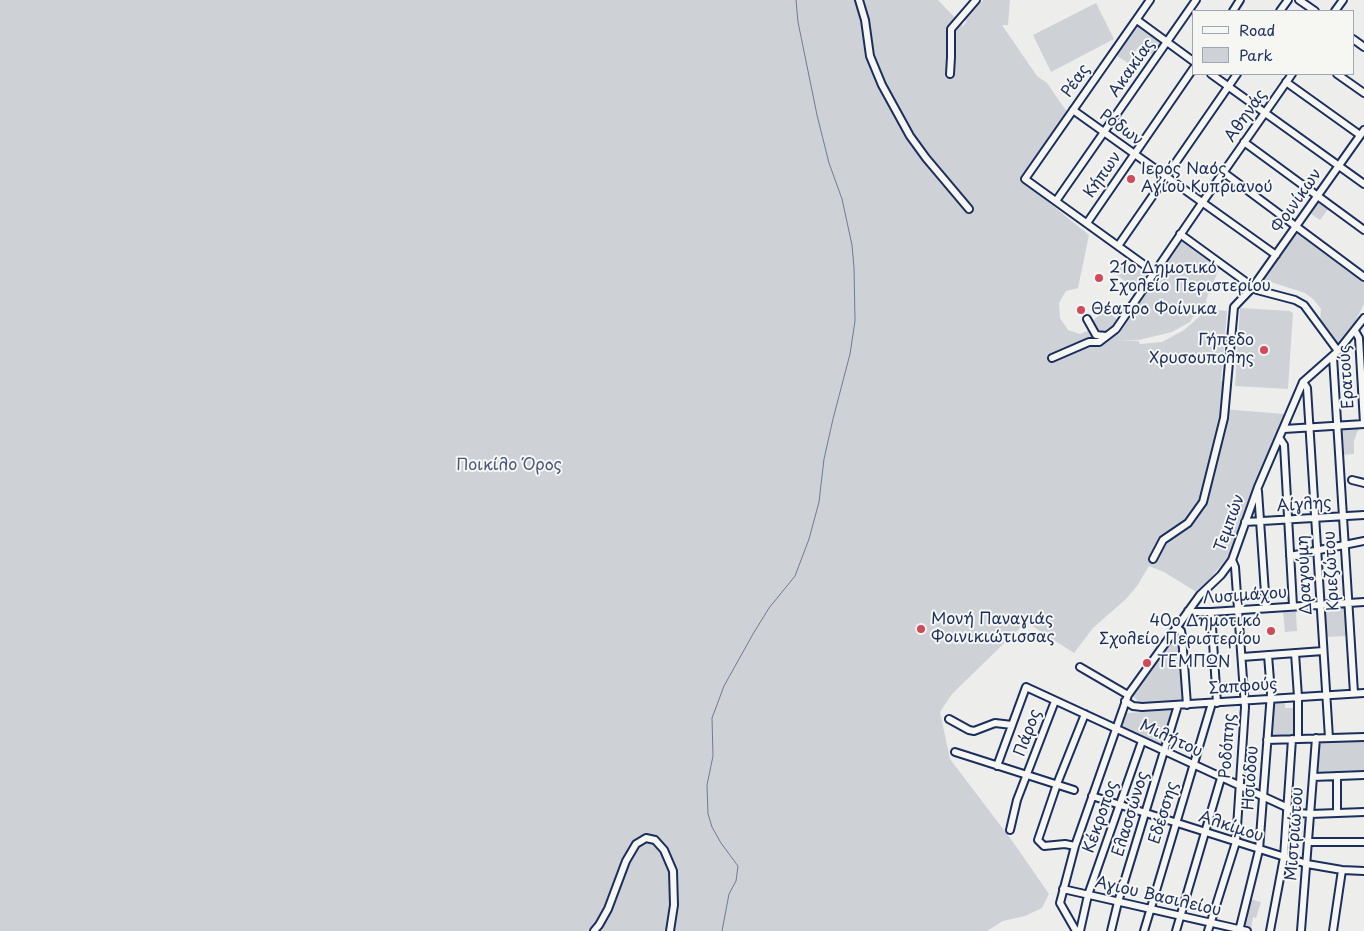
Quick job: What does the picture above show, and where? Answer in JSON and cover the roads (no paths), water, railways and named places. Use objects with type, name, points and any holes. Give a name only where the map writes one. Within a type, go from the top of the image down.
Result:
[{"type":"street","points":[[859,0],[865,20],[872,64],[886,92],[910,136],[969,209]]},
{"type":"street","points":[[950,74],[952,56],[951,29],[976,0]]},
{"type":"street","name":"Ρέας","points":[[1056,201],[1025,179],[1150,0]]},
{"type":"street","name":"Ακακίας","points":[[1056,201],[1196,0]]},
{"type":"street","points":[[1299,0],[1314,10]]},
{"type":"street","points":[[1137,20],[1192,59]]},
{"type":"street","name":"Κήπων","points":[[1087,223],[1192,70]]},
{"type":"street","points":[[1212,75],[1364,184]]},
{"type":"street","points":[[1118,246],[1235,75]]},
{"type":"street","name":"Αθηνάς","points":[[1106,336],[1116,329],[1291,75]]},
{"type":"street","points":[[1338,75],[1364,93]]},
{"type":"street","points":[[1286,82],[1362,132]]},
{"type":"street","name":"Ρόδων","points":[[1073,110],[1276,256]]},
{"type":"street","name":"Φοινίκων","points":[[1153,559],[1163,540],[1188,523],[1203,502],[1224,418],[1234,307],[1253,287],[1276,256],[1362,132]]},
{"type":"street","points":[[1244,142],[1364,230]]},
{"type":"street","points":[[1223,172],[1364,277]]},
{"type":"street","points":[[1056,201],[1154,272]]},
{"type":"street","points":[[1180,234],[1253,287],[1262,292],[1295,300],[1304,305],[1338,351]]},
{"type":"street","name":"Τεμπών","points":[[1076,931],[1060,903],[1063,889],[1075,846],[1126,698],[1200,595],[1221,575],[1232,560],[1258,487],[1304,382],[1333,357],[1364,318]]},
{"type":"street","points":[[1087,319],[1096,335]]},
{"type":"street","name":"Ερατούς","points":[[1355,331],[1359,338],[1364,423]]},
{"type":"street","points":[[1096,335],[1106,336]]},
{"type":"street","points":[[1052,358],[1089,342],[1096,335]]},
{"type":"street","points":[[1089,342],[1099,342],[1106,336]]},
{"type":"street","name":"Κριεζώτου","points":[[1333,357],[1354,694]]},
{"type":"street","name":"Δραγούμη","points":[[1304,382],[1307,388],[1310,428],[1328,738]]},
{"type":"street","points":[[1284,430],[1364,423]]},
{"type":"street","points":[[1280,438],[1284,445],[1293,606]]},
{"type":"street","points":[[1352,480],[1364,483]]},
{"type":"street","points":[[1258,487],[1266,608]]},
{"type":"street","name":"Αίγλης","points":[[1245,522],[1364,515]]},
{"type":"street","points":[[1290,556],[1364,541]]},
{"type":"street","name":"Ροδόπης","points":[[1208,931],[1236,842],[1240,786],[1245,700],[1235,567],[1232,560]]},
{"type":"street","name":"Λυσιμάχου","points":[[1188,611],[1211,612],[1364,602]]},
{"type":"street","name":"Εδέσσης","points":[[1144,931],[1175,823],[1215,703],[1211,612]]},
{"type":"street","points":[[1176,627],[1181,631],[1182,636],[1187,705]]},
{"type":"street","points":[[1242,657],[1323,651]]},
{"type":"street","points":[[1270,931],[1284,857],[1298,697],[1296,653]]},
{"type":"street","name":"Ησιόδου","points":[[1242,930],[1259,850],[1270,699],[1268,655]]},
{"type":"street","name":"Σαπφούς","points":[[1080,667],[1138,707],[1364,693]]},
{"type":"street","name":"Μιλήτου","points":[[1012,725],[1026,687],[1299,812],[1311,814],[1364,812]]},
{"type":"street","name":"Πάρος","points":[[1010,830],[1017,800],[1055,701]]},
{"type":"street","name":"Ελασσώνος","points":[[1111,931],[1118,902],[1178,705]]},
{"type":"street","points":[[1075,846],[1065,844],[1044,846],[1038,840],[1057,784],[1085,714]]},
{"type":"street","points":[[949,718],[974,731],[995,723],[1012,725],[997,766]]},
{"type":"street","points":[[1267,740],[1364,737]]},
{"type":"street","name":"Μιστριώτου","points":[[1301,931],[1316,738]]},
{"type":"street","name":"Κέκροπος","points":[[1080,931],[1088,895],[1142,741]]},
{"type":"street","points":[[955,752],[1074,790]]},
{"type":"street","points":[[1336,776],[1336,813]]},
{"type":"street","points":[[1312,777],[1364,776]]},
{"type":"street","points":[[1176,931],[1222,778]]},
{"type":"street","name":"Αλκίμου","points":[[1092,796],[1307,864],[1342,870],[1364,871]]},
{"type":"street","points":[[594,931],[599,926],[608,909],[626,861],[636,844],[646,838],[655,840],[664,850],[673,871],[674,905],[670,931]]},
{"type":"street","points":[[1309,842],[1364,842]]},
{"type":"street","points":[[1333,931],[1342,870]]},
{"type":"street","name":"Αγίου Βασιλείου","points":[[1063,889],[1242,930]]},
{"type":"waterway","points":[[722,931],[729,894],[736,881],[738,866],[721,843],[712,827],[708,814],[707,785],[713,756],[712,718],[724,686],[753,634],[769,608],[795,576],[809,539],[819,502],[824,459],[850,354],[855,321],[852,245],[842,199],[829,163],[817,115],[798,22],[796,0]]},
{"type":"place","name":"Ιερός Ναός Αγίου Κυπριανού","points":[[1131,179]]},
{"type":"place","name":"21ο Δημοτικό Σχολείο Περιστερίου","points":[[1099,278]]},
{"type":"place","name":"Θέατρο Φοίνικα","points":[[1081,310]]},
{"type":"place","name":"Γήπεδο Χρυσουπολης","points":[[1264,350]]},
{"type":"place","name":"Μονή Παναγιάς Φοινικιώτισσας","points":[[921,629]]},
{"type":"place","name":"40ο Δημοτικό Σχολείο Περιστερίου","points":[[1271,631]]},
{"type":"place","name":"ΤΕΜΠΏΝ","points":[[1147,663]]},
{"type":"park label","name":"Ποικίλο Όρος","points":[[509,466]]}]
